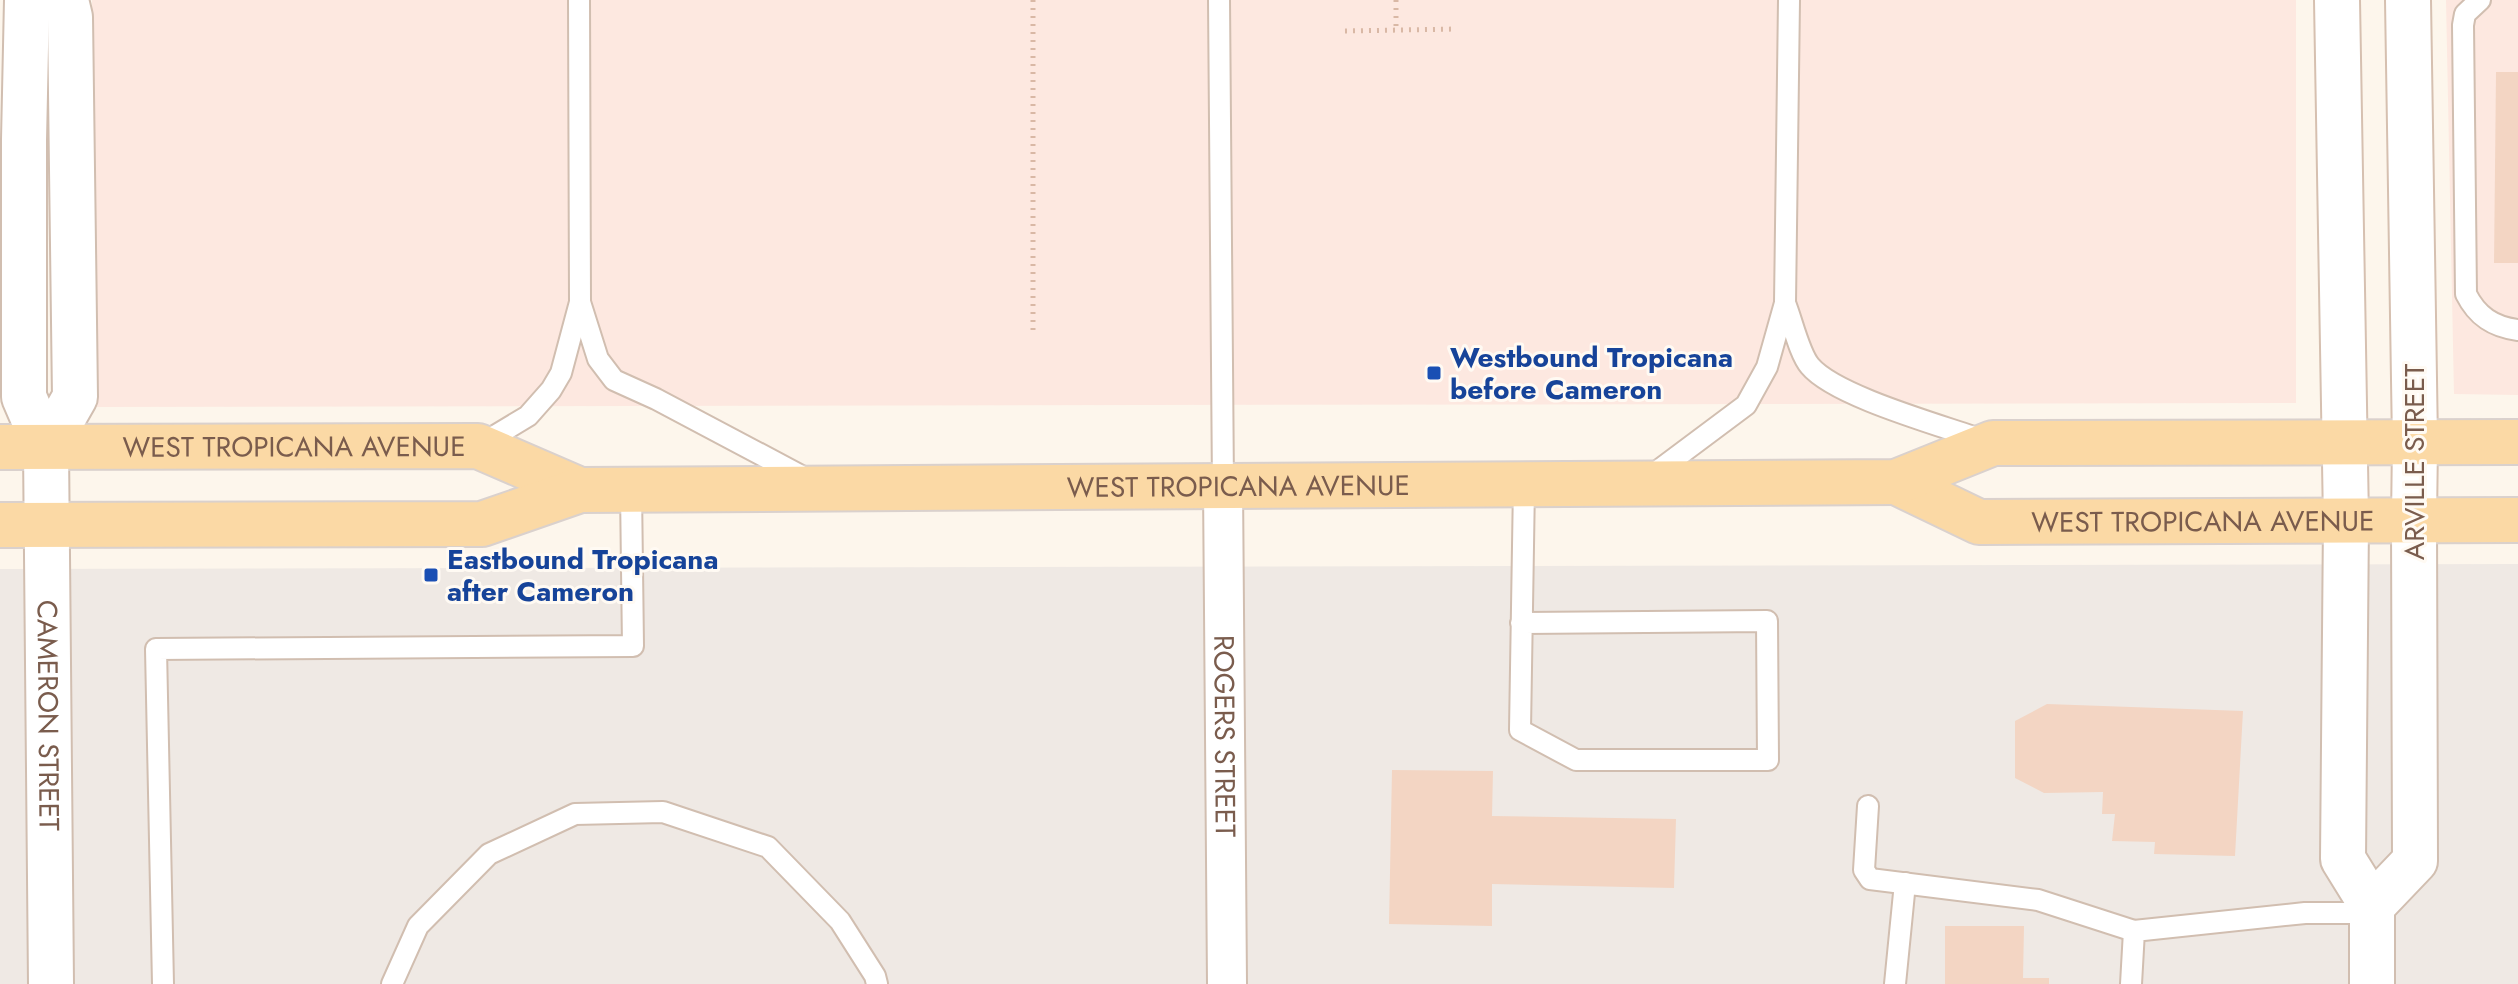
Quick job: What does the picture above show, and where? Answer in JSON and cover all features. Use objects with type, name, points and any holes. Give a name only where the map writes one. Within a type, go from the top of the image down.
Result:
[{"type":"main road","name":"WEST TROPICANA AVENUE","points":[[0,525],[482,524],[580,490],[1896,482],[1993,443],[2518,442]]},
{"type":"main road","name":"WEST TROPICANA AVENUE","points":[[0,447],[478,446],[580,490]]},
{"type":"main road","name":"WEST TROPICANA AVENUE","points":[[1896,482],[1979,522],[2518,520]]},
{"type":"street","name":"CAMERON STREET","points":[[27,0],[24,397],[46,448],[51,984]]},
{"type":"street","points":[[46,448],[75,397],[70,17],[66,0]]},
{"type":"street","points":[[2337,0],[2346,520],[2343,859],[2372,909],[2372,984]]},
{"type":"street","name":"ARVILLE STREET","points":[[2372,909],[2415,861],[2415,442],[2408,0]]},
{"type":"street","name":"ROGERS STREET","points":[[1223,486],[1227,984]]},
{"type":"lane","points":[[478,446],[528,416],[551,390],[561,373],[580,302],[579,0]]},
{"type":"lane","points":[[1219,0],[1223,486]]},
{"type":"lane","points":[[1642,484],[1746,405],[1767,367],[1785,303],[1789,0]]},
{"type":"lane","points":[[2480,0],[2465,14],[2463,25],[2466,294],[2484,318],[2496,326],[2518,330]]},
{"type":"lane","points":[[580,302],[598,359],[614,380],[825,489]]},
{"type":"lane","points":[[1785,303],[1807,363],[1823,379],[1885,407],[1993,443]]},
{"type":"lane","points":[[1521,623],[1767,621],[1768,760],[1576,760],[1520,730],[1521,623],[1524,485]]},
{"type":"lane","points":[[163,984],[156,649],[633,646],[631,490]]},
{"type":"lane","points":[[1868,806],[1864,870],[1870,879],[2038,900],[2134,931],[2372,909]]},
{"type":"lane","points":[[392,984],[418,926],[489,854],[575,814],[663,812],[768,847],[840,921],[877,984]]},
{"type":"lane","points":[[1895,984],[1905,883]]},
{"type":"lane","points":[[2131,984],[2134,931]]},
{"type":"path","points":[[1033,0],[1033,335]]},
{"type":"path","points":[[1396,0],[1396,31]]},
{"type":"path","points":[[1345,31],[1456,29]]},
{"type":"shaded area","points":[[92,0],[2296,0],[2296,403],[96,407]]},
{"type":"shaded area","points":[[2446,0],[2518,0],[2518,395],[2454,394]]},
{"type":"shaded area","points":[[2518,564],[2518,984],[0,984],[0,569]]},
{"type":"building","points":[[2496,72],[2518,72],[2518,263],[2494,263]]},
{"type":"building","points":[[2047,704],[2243,711],[2235,856],[2154,854],[2155,842],[2112,841],[2115,814],[2102,814],[2103,792],[2044,793],[2015,778],[2015,721]]},
{"type":"building","points":[[1392,770],[1493,771],[1492,816],[1676,819],[1674,888],[1492,884],[1492,926],[1389,924]]},
{"type":"building","points":[[1945,926],[2024,926],[2023,978],[2049,978],[2049,984],[1945,984]]},
{"type":"place","name":"Westbound Tropicana before Cameron","points":[[1434,373]]},
{"type":"place","name":"Eastbound Tropicana after Cameron","points":[[431,575]]}]
